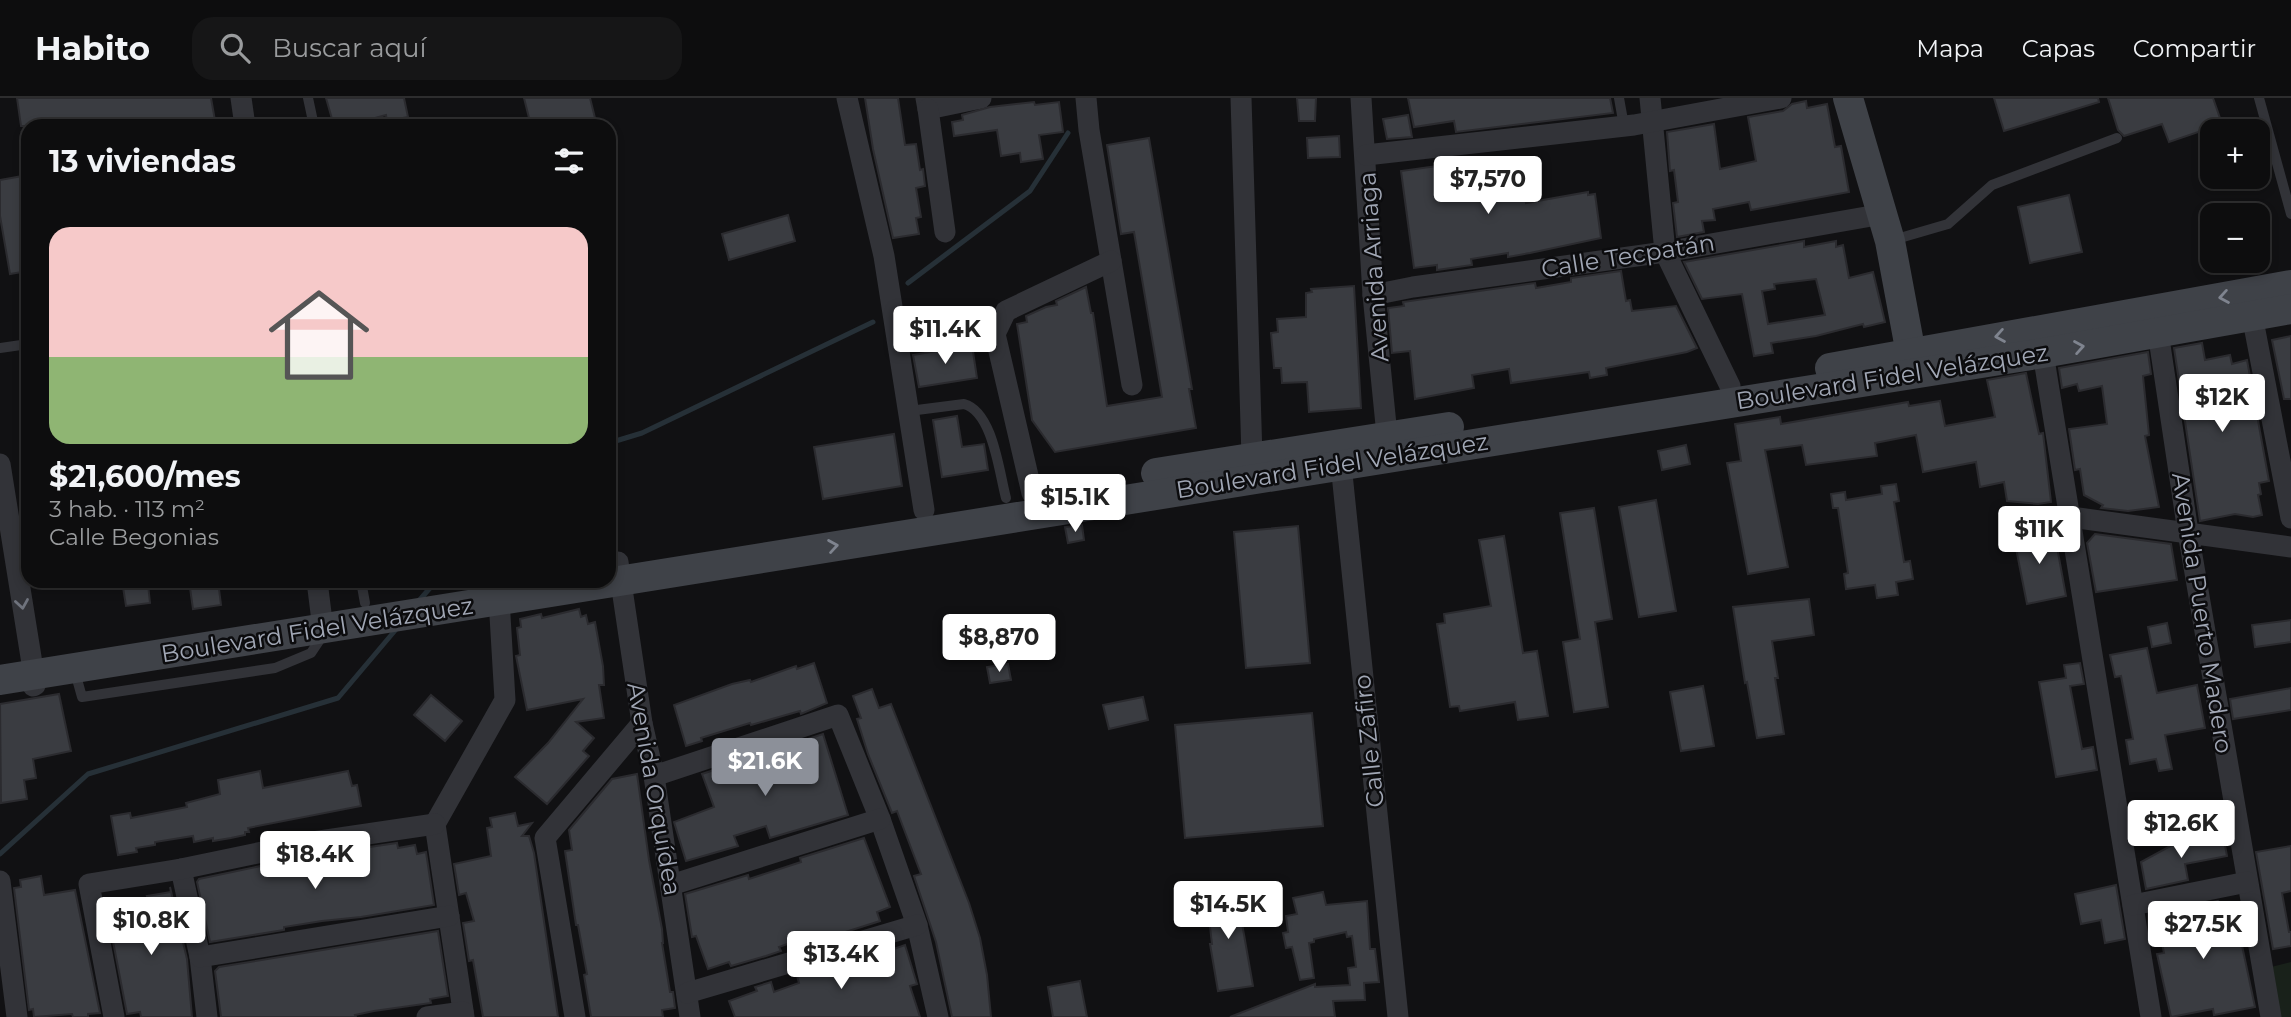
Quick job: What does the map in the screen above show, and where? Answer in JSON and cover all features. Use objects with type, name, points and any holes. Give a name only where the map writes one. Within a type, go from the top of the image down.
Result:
[{"type":"main road","points":[[1848,98],[1886,227],[1913,363]]},
{"type":"main road","name":"Boulevard Fidel Velázquez","points":[[616,569],[1072,497],[1341,464],[1913,363],[2291,285]]},
{"type":"main road","name":"Boulevard Fidel Velázquez","points":[[616,569],[924,510],[1019,496],[1072,497],[1252,457],[1387,435],[1913,363],[2043,353],[2291,309]]},
{"type":"main road","name":"Boulevard Fidel Velázquez","points":[[0,680],[32,665],[506,588]]},
{"type":"main road","name":"Boulevard Fidel Velázquez","points":[[0,661],[74,669],[322,620],[363,592],[402,607]]},
{"type":"street","points":[[241,98],[244,119]]},
{"type":"street","points":[[847,98],[884,256],[924,510]]},
{"type":"street","points":[[945,232],[927,104],[981,98]]},
{"type":"street","points":[[1086,98],[1089,130],[1132,385]]},
{"type":"street","points":[[1241,98],[1252,457]]},
{"type":"street","name":"Avenida Arriaga","points":[[1362,98],[1373,295],[1387,435]]},
{"type":"street","points":[[1650,98],[1665,252],[1730,386]]},
{"type":"street","points":[[1366,155],[1624,126],[1781,98]]},
{"type":"street","name":"Calle Tecpatán","points":[[1373,295],[1665,252],[1886,227]]},
{"type":"street","points":[[1019,496],[995,334],[1006,311],[1111,261]]},
{"type":"street","points":[[2252,315],[2291,518]]},
{"type":"street","name":"Avenida Puerto Madero","points":[[2158,332],[2188,532],[2271,1017]]},
{"type":"street","points":[[2043,353],[2151,1017]]},
{"type":"street","points":[[0,464],[35,685],[0,692]]},
{"type":"street","name":"Calle Zafiro","points":[[1341,464],[1398,1017]]},
{"type":"street","points":[[2071,517],[2291,547]]},
{"type":"street","name":"Avenida Orquídea","points":[[616,569],[642,723],[654,776],[690,1017]]},
{"type":"street","points":[[318,588],[322,620]]},
{"type":"street","points":[[427,1017],[464,1014],[435,824],[505,700],[489,591]]},
{"type":"street","points":[[654,776],[838,715],[880,819],[917,925],[938,1017]]},
{"type":"street","points":[[575,1017],[545,838],[642,723]]},
{"type":"street","points":[[671,885],[880,819]]},
{"type":"street","points":[[114,1017],[89,884],[181,869],[306,843],[435,824]]},
{"type":"street","points":[[181,869],[200,957],[207,1017]]},
{"type":"street","points":[[0,881],[7,991],[17,1017]]},
{"type":"street","points":[[2133,905],[2247,882]]},
{"type":"street","points":[[200,957],[449,916]]},
{"type":"street","points":[[687,993],[917,925]]},
{"type":"lane","points":[[308,98],[312,119]]},
{"type":"lane","points":[[1619,98],[1624,126]]},
{"type":"lane","points":[[2259,98],[2291,214]]},
{"type":"lane","points":[[1886,227],[1948,224],[1992,186],[2117,138]]},
{"type":"lane","points":[[0,348],[21,345]]},
{"type":"lane","points":[[909,411],[964,404],[971,406],[980,414],[1019,496]]},
{"type":"shaded area","points":[[2291,962],[2291,1017],[2280,1017],[2271,967]]},
{"type":"building","points":[[17,98],[211,98],[215,119],[21,119],[21,126]]},
{"type":"building","points":[[326,98],[404,98],[408,117],[387,119],[386,115],[371,119],[332,119]]},
{"type":"building","points":[[524,98],[590,98],[595,119],[529,119]]},
{"type":"building","points":[[865,98],[898,98],[905,145],[916,144],[920,170],[923,169],[925,186],[916,188],[921,217],[916,218],[919,234],[893,238],[873,149]]},
{"type":"building","points":[[1297,98],[1316,98],[1315,121],[1299,121]]},
{"type":"building","points":[[1408,98],[1610,98],[1613,113],[1456,132],[1454,121],[1414,127]]},
{"type":"building","points":[[1994,98],[2098,98],[2099,102],[2004,131]]},
{"type":"building","points":[[2108,98],[2213,98],[2220,119],[2200,119],[2200,131],[2169,142],[2162,124],[2124,136],[2118,130]]},
{"type":"building","points":[[1806,101],[1807,108],[1827,104],[1835,147],[1841,146],[1849,192],[1751,210],[1749,202],[1713,209],[1715,220],[1702,221],[1704,232],[1677,237],[1673,203],[1678,202],[1674,170],[1670,171],[1667,132],[1714,124],[1720,169],[1756,161],[1748,117],[1783,111],[1792,104]]},
{"type":"building","points":[[1034,102],[1035,105],[1059,102],[1063,132],[1039,135],[1043,159],[1021,162],[1020,153],[1001,156],[997,130],[954,136],[952,122],[963,120],[962,115],[990,107]]},
{"type":"building","points":[[1408,115],[1412,137],[1387,139],[1383,119]]},
{"type":"building","points":[[1339,136],[1340,157],[1308,158],[1307,138]]},
{"type":"building","points":[[1149,138],[1192,389],[1189,389],[1196,428],[1055,452],[1032,420],[1017,324],[1027,322],[1026,316],[1057,305],[1056,301],[1086,287],[1093,313],[1107,406],[1162,397],[1134,232],[1121,234],[1107,145]]},
{"type":"building","points":[[1473,161],[1474,172],[1520,165],[1526,203],[1588,192],[1588,195],[1595,194],[1601,238],[1508,257],[1508,253],[1471,259],[1472,265],[1437,270],[1437,265],[1414,268],[1401,171]]},
{"type":"building","points":[[21,176],[21,272],[10,274],[0,216],[0,180]]},
{"type":"building","points":[[2069,195],[2082,252],[2030,263],[2018,207]]},
{"type":"building","points":[[788,215],[795,241],[729,260],[722,234]]},
{"type":"building","points":[[1804,241],[1804,247],[1836,241],[1836,247],[1843,245],[1849,278],[1873,272],[1885,322],[1771,343],[1773,353],[1754,356],[1742,294],[1702,299],[1684,262]],"holes":[[[1816,279],[1825,315],[1768,324],[1762,291],[1775,289],[1774,284]]]},
{"type":"building","points":[[1621,271],[1626,301],[1630,300],[1632,311],[1676,306],[1697,348],[1606,368],[1607,375],[1590,378],[1589,372],[1511,383],[1509,369],[1472,375],[1474,388],[1415,399],[1410,351],[1392,353],[1388,308],[1404,306],[1403,302],[1535,283],[1536,288],[1571,282],[1571,278]]},
{"type":"building","points":[[1354,286],[1361,408],[1309,412],[1307,382],[1282,383],[1281,368],[1274,368],[1271,333],[1278,332],[1277,319],[1306,317],[1306,293],[1312,292],[1311,289]]},
{"type":"building","points":[[2291,336],[2291,399],[2284,399],[2272,340]]},
{"type":"building","points":[[2202,343],[2205,360],[2230,355],[2232,364],[2247,360],[2269,481],[2259,483],[2261,494],[2258,495],[2262,515],[2253,517],[2235,514],[2200,521],[2174,348]]},
{"type":"building","points":[[972,345],[977,378],[919,387],[913,355]]},
{"type":"building","points":[[2148,352],[2151,374],[2143,376],[2149,435],[2145,436],[2159,507],[2128,511],[2101,508],[2103,505],[2084,495],[2080,469],[2075,470],[2069,429],[2107,424],[2102,386],[2079,391],[2077,384],[2062,388],[2059,368]]},
{"type":"building","points":[[2026,373],[2039,434],[2043,433],[2051,502],[2038,504],[2007,501],[2004,482],[1980,487],[1976,462],[1923,472],[1916,435],[1875,443],[1877,456],[1806,465],[1802,445],[1765,450],[1788,567],[1748,574],[1727,463],[1741,461],[1735,424],[1780,417],[1781,424],[1908,402],[1909,406],[1940,401],[1945,426],[1995,417],[1987,380]]},
{"type":"building","points":[[957,416],[962,447],[984,444],[988,470],[942,477],[933,420]]},
{"type":"building","points":[[894,434],[902,486],[823,499],[814,447]]},
{"type":"building","points":[[1686,445],[1690,464],[1662,470],[1658,451]]},
{"type":"building","points":[[1896,484],[1899,501],[1894,502],[1904,562],[1910,561],[1913,579],[1896,582],[1898,595],[1877,598],[1875,585],[1846,589],[1844,574],[1848,573],[1838,508],[1833,508],[1831,494],[1845,492],[1846,500],[1882,494],[1881,486]]},
{"type":"building","points":[[1656,500],[1676,611],[1639,617],[1619,507]]},
{"type":"building","points":[[1594,508],[1612,619],[1595,622],[1608,707],[1574,712],[1563,642],[1580,639],[1560,513]]},
{"type":"building","points":[[1082,525],[1084,540],[1068,543],[1065,527]]},
{"type":"building","points":[[1298,526],[1310,663],[1246,668],[1234,532]]},
{"type":"building","points":[[2040,528],[2042,539],[2055,536],[2066,596],[2027,604],[2013,533]]},
{"type":"building","points":[[2095,534],[2171,544],[2177,580],[2096,592],[2087,543]]},
{"type":"building","points":[[1504,536],[1523,653],[1537,651],[1548,716],[1518,720],[1515,702],[1460,711],[1459,706],[1450,707],[1437,624],[1445,623],[1444,614],[1491,606],[1479,540]]},
{"type":"building","points":[[123,588],[148,588],[150,603],[126,606]]},
{"type":"building","points":[[190,588],[219,588],[221,605],[193,609]]},
{"type":"building","points":[[1809,599],[1814,635],[1772,641],[1784,734],[1757,738],[1733,607]]},
{"type":"building","points":[[579,609],[581,617],[586,615],[588,624],[595,622],[603,666],[604,685],[599,685],[604,718],[576,722],[594,738],[583,751],[589,756],[547,804],[515,777],[548,743],[583,699],[527,710],[516,656],[520,655],[517,628],[521,627],[520,619],[541,614],[542,618]]},
{"type":"building","points":[[2291,620],[2291,642],[2255,647],[2252,625]]},
{"type":"building","points":[[2167,623],[2171,643],[2152,647],[2148,627]]},
{"type":"building","points":[[2147,648],[2157,693],[2197,685],[2205,728],[2165,735],[2172,769],[2159,771],[2156,759],[2130,764],[2126,740],[2133,739],[2121,676],[2115,677],[2110,655]]},
{"type":"building","points":[[814,663],[827,703],[801,714],[800,711],[751,725],[750,723],[701,738],[702,741],[686,746],[674,705],[732,684],[751,682],[796,666],[797,669]]},
{"type":"building","points":[[2080,663],[2084,684],[2070,686],[2082,749],[2093,747],[2097,770],[2056,777],[2039,682],[2066,678],[2064,665]]},
{"type":"building","points":[[1008,664],[1011,680],[990,683],[987,667]]},
{"type":"building","points":[[1703,686],[1714,746],[1681,751],[1670,692]]},
{"type":"building","points":[[2291,688],[2291,710],[2233,719],[2230,699]]},
{"type":"building","points":[[872,689],[879,708],[891,704],[969,903],[980,938],[991,1017],[952,1017],[936,942],[914,876],[921,874],[897,811],[892,813],[857,719],[861,718],[853,696]]},
{"type":"building","points":[[59,694],[71,751],[33,759],[36,778],[24,780],[27,799],[1,803],[0,704]]},
{"type":"building","points":[[431,695],[462,721],[445,741],[414,715]]},
{"type":"building","points":[[1143,697],[1148,720],[1109,729],[1103,705]]},
{"type":"building","points":[[1312,713],[1323,826],[1185,838],[1175,725]]},
{"type":"building","points":[[823,734],[848,815],[770,838],[766,826],[734,836],[738,846],[686,861],[674,822],[714,807],[702,774]]},
{"type":"building","points":[[260,771],[263,788],[348,771],[352,786],[357,785],[361,806],[248,828],[249,832],[245,832],[245,835],[231,838],[194,842],[193,836],[155,842],[155,845],[136,848],[137,852],[118,855],[111,816],[130,813],[131,818],[187,807],[186,803],[220,794],[218,780]]},
{"type":"building","points":[[637,774],[662,943],[675,1008],[662,1010],[663,1017],[591,1017],[584,975],[587,974],[576,925],[565,851],[572,850],[569,830],[612,779]]},
{"type":"building","points":[[515,813],[518,826],[532,823],[522,836],[529,836],[534,853],[558,1017],[483,1017],[473,960],[469,961],[463,923],[474,921],[466,893],[459,895],[454,864],[491,856],[487,828],[492,827],[490,818]]},
{"type":"building","points":[[2223,834],[2227,856],[2185,864],[2188,880],[2146,889],[2141,862],[2174,844]]},
{"type":"building","points":[[864,838],[890,907],[877,912],[880,921],[811,943],[809,936],[779,947],[781,951],[766,956],[731,966],[729,962],[708,969],[696,936],[692,937],[685,894],[748,875],[749,879],[801,862],[800,858]]},
{"type":"building","points":[[397,843],[398,848],[415,845],[417,854],[426,852],[434,905],[284,927],[284,930],[210,942],[197,882],[199,879],[308,856]]},
{"type":"building","points":[[2291,846],[2291,891],[2282,893],[2291,932],[2291,946],[2273,949],[2256,852]]},
{"type":"building","points":[[41,876],[44,895],[75,890],[100,1013],[88,1014],[88,1017],[73,1017],[72,1014],[34,1017],[33,1009],[29,1010],[14,888],[21,887],[20,880]]},
{"type":"building","points":[[2116,885],[2125,939],[2105,943],[2101,920],[2081,924],[2075,894]]},
{"type":"building","points":[[170,887],[187,959],[192,1017],[141,1017],[140,1012],[127,1014],[106,905],[171,892]]},
{"type":"building","points":[[1236,889],[1253,986],[1218,991],[1210,944],[1206,893]]},
{"type":"building","points":[[1323,892],[1326,905],[1367,901],[1370,949],[1375,949],[1379,982],[1364,983],[1365,1000],[1333,1001],[1335,1017],[1230,1017],[1315,984],[1315,987],[1350,985],[1348,968],[1356,967],[1352,936],[1347,937],[1346,932],[1314,939],[1314,942],[1309,943],[1314,978],[1300,980],[1292,947],[1286,948],[1283,933],[1288,932],[1286,916],[1297,914],[1293,898]]},
{"type":"building","points":[[2218,901],[2220,906],[2223,906],[2225,920],[2236,917],[2255,1007],[2214,1015],[2213,1009],[2171,1017],[2157,954],[2164,953],[2156,914]]},
{"type":"building","points":[[438,931],[448,996],[430,999],[431,1003],[374,1011],[355,1015],[356,1017],[221,1017],[215,971],[219,967]]},
{"type":"building","points":[[905,945],[917,984],[910,986],[920,1017],[735,1017],[729,1001],[757,991],[755,987],[771,982],[774,992],[799,983],[797,976]]},
{"type":"building","points":[[1080,981],[1087,1017],[1053,1017],[1048,987]]},
{"type":"waterway","points":[[908,283],[1030,191],[1068,133]]},
{"type":"waterway","points":[[616,441],[642,433],[873,322]]},
{"type":"waterway","points":[[417,603],[430,588]]},
{"type":"waterway","points":[[0,854],[88,774],[338,698],[398,627]]}]
